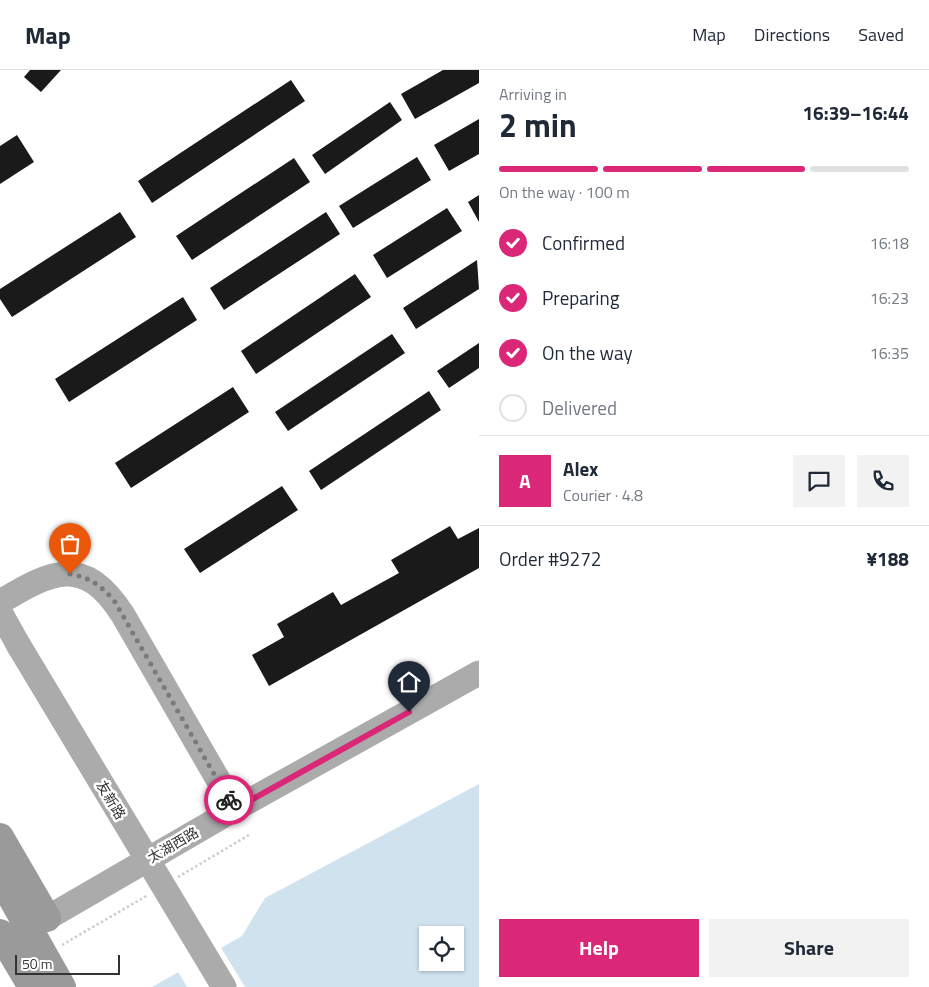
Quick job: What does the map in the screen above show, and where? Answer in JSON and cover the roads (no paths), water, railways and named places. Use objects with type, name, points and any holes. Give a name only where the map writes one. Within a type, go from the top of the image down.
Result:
[{"type":"highway","points":[[0,837],[43,912]]},
{"type":"highway","points":[[0,877],[62,987]]},
{"type":"highway","points":[[0,933],[32,987]]},
{"type":"main road","points":[[0,602],[36,581],[55,574],[84,577],[102,588],[123,615],[231,802]]},
{"type":"main road","name":"友新路","points":[[0,612],[8,649],[206,987]]},
{"type":"main road","name":"友新路","points":[[8,649],[224,987]]},
{"type":"main road","name":"太湖西路","points":[[0,946],[43,912],[479,655]]},
{"type":"main road","name":"太湖西路","points":[[231,802],[479,673]]},
{"type":"main road","name":"太湖西路","points":[[0,928],[43,912]]},
{"type":"water","points":[[479,784],[479,987],[152,987],[242,936],[265,898]]}]
